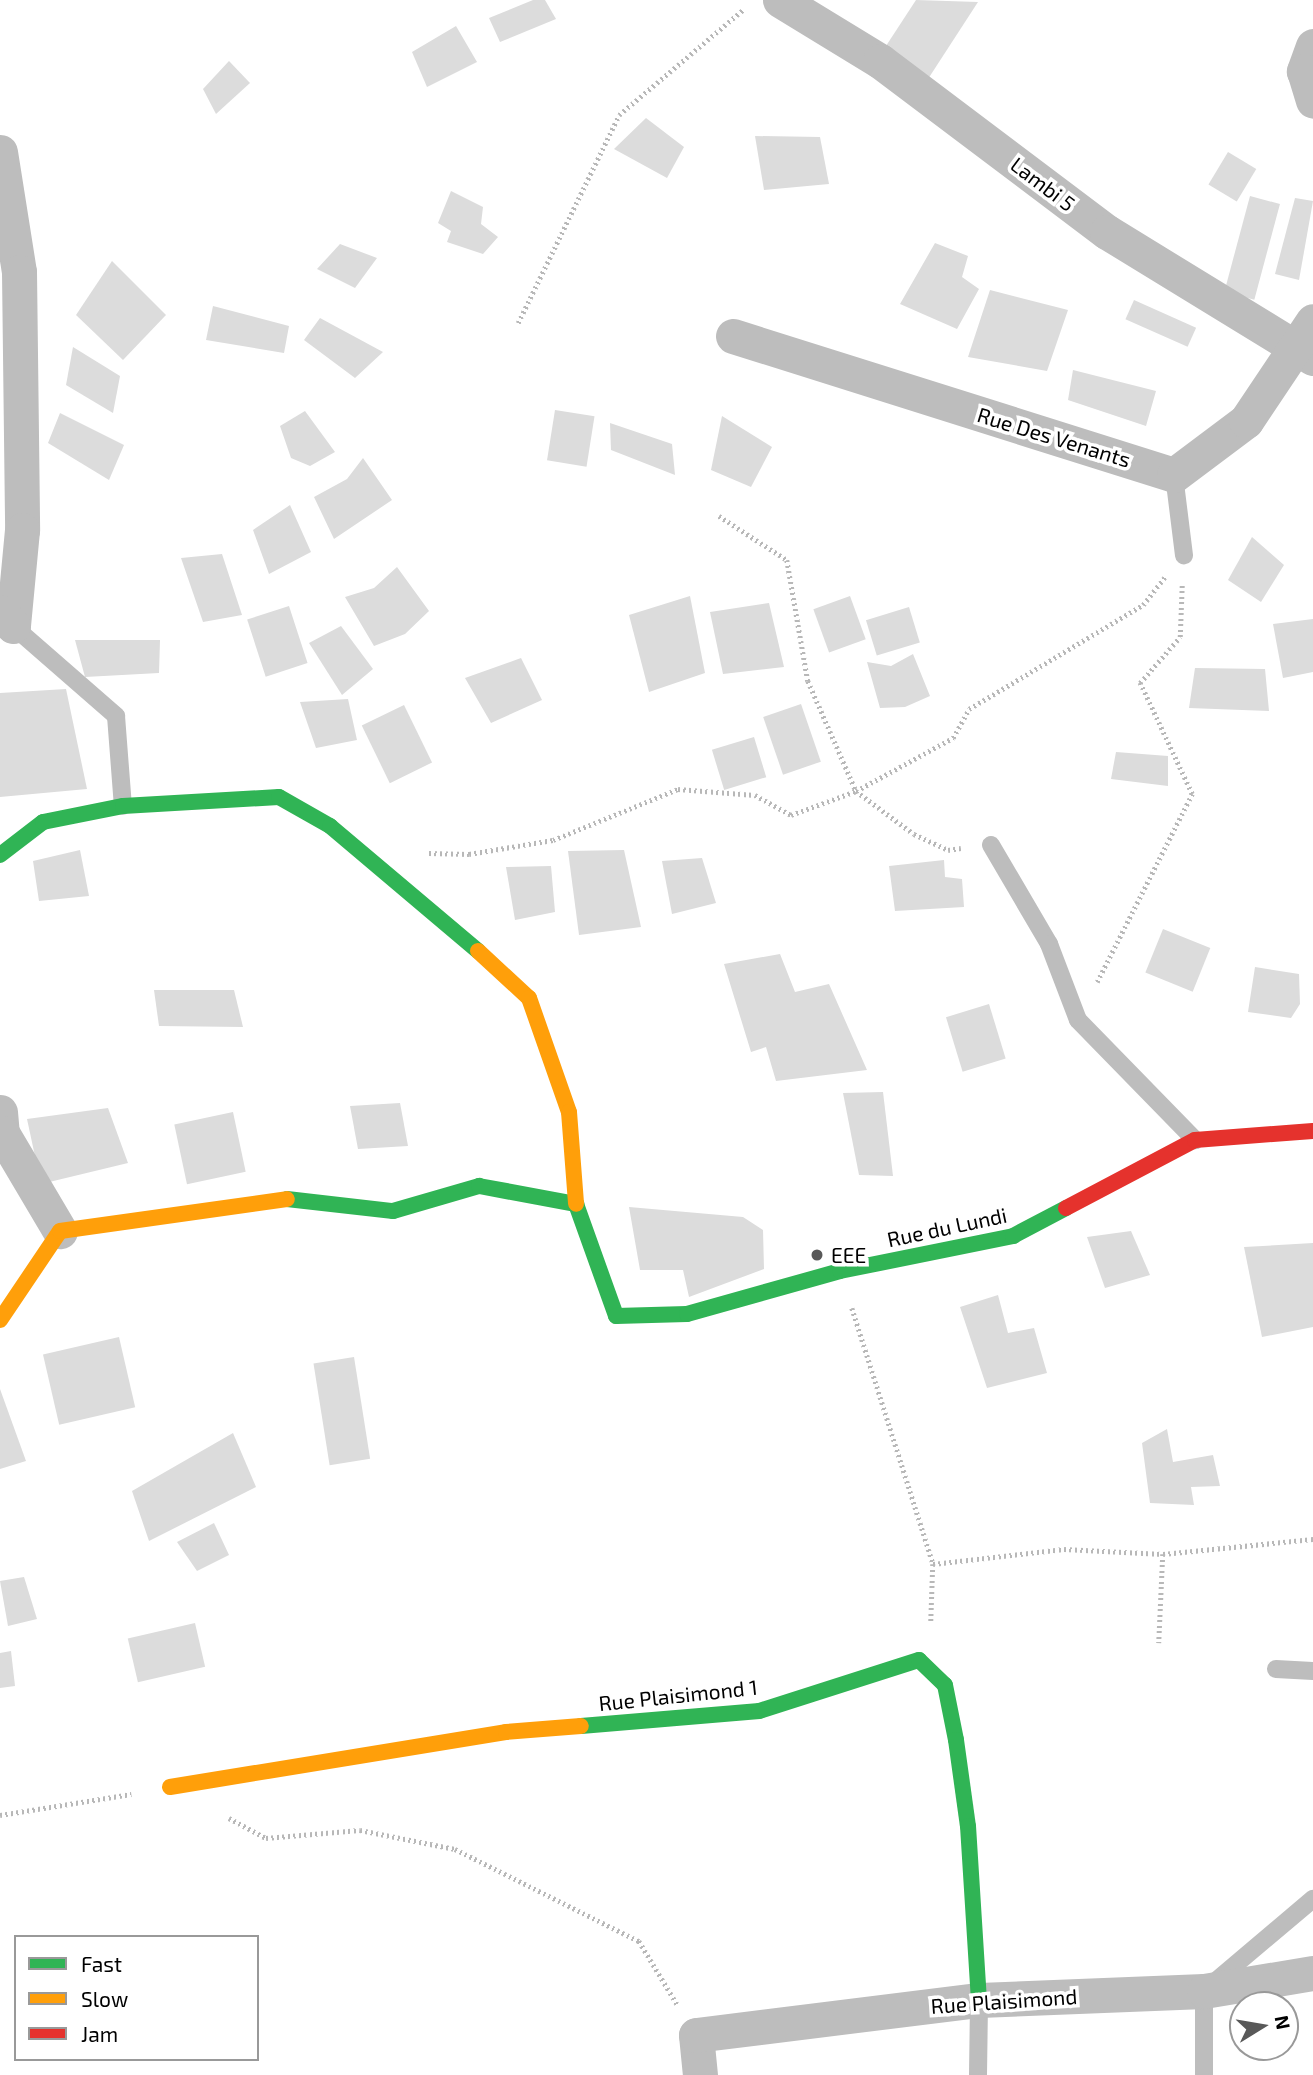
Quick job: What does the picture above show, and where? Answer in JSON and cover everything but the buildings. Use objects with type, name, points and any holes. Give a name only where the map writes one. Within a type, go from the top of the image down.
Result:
[{"type":"street","name":"Lambi 5","points":[[780,0],[880,61],[1107,232],[1308,342]]},
{"type":"street","points":[[1313,46],[1304,71],[1313,101]]},
{"type":"street","points":[[0,152],[19,272],[22,530],[7,619]]},
{"type":"street","name":"Rue Des Venants","points":[[733,336],[1174,475]]},
{"type":"street","points":[[1174,475],[1246,421],[1308,342]]},
{"type":"street","points":[[0,855],[43,822],[122,806],[279,796],[330,825],[417,895],[529,998],[569,1112],[576,1204],[479,1186],[393,1211],[279,1198],[60,1231],[0,1320]]},
{"type":"street","points":[[0,1112],[2,1133],[60,1231]]},
{"type":"street","name":"Rue du Lundi","points":[[576,1204],[616,1316],[687,1314],[840,1270],[1013,1236],[1195,1140],[1313,1131]]},
{"type":"street","points":[[919,1660],[945,1685],[956,1740],[968,1826],[979,2000]]},
{"type":"street","name":"Rue Plaisimond 1","points":[[170,1787],[506,1732],[759,1711],[919,1660]]},
{"type":"street","name":"Rue Plaisimond","points":[[696,2035],[979,2000],[1203,1991],[1313,1973]]},
{"type":"street","points":[[696,2035],[700,2075]]},
{"type":"lane","points":[[1174,475],[1184,555]]},
{"type":"lane","points":[[7,619],[116,716],[122,806]]},
{"type":"lane","points":[[991,845],[1049,944],[1078,1020],[1195,1140]]},
{"type":"lane","points":[[1276,1669],[1313,1671]]},
{"type":"lane","points":[[1204,2075],[1203,1991],[1313,1899]]},
{"type":"lane","points":[[978,2075],[979,2000]]},
{"type":"path","points":[[518,323],[619,116],[754,0]]},
{"type":"path","points":[[719,516],[788,560],[808,681],[856,791],[914,834],[948,850],[991,845]]},
{"type":"path","points":[[420,852],[469,854],[553,840],[678,789],[755,795],[791,815],[856,791],[953,737],[969,709],[1143,605],[1184,555]]},
{"type":"path","points":[[1078,1020],[1192,794],[1140,683],[1180,637],[1184,555]]},
{"type":"path","points":[[840,1270],[933,1564],[935,1608],[919,1660]]},
{"type":"path","points":[[933,1564],[1064,1549],[1163,1554],[1313,1539]]},
{"type":"path","points":[[1159,1643],[1163,1554]]},
{"type":"path","points":[[1,1818],[170,1787],[267,1838],[360,1829],[455,1849],[639,1941],[696,2035]]},
{"type":"traffic: fast","points":[[0,855],[43,822],[123,806],[279,797],[330,826],[478,951]]},
{"type":"traffic: fast","points":[[287,1199],[393,1211],[479,1186],[576,1204],[616,1316],[687,1314],[840,1271],[1013,1236],[1066,1208]]},
{"type":"traffic: fast","points":[[581,1726],[759,1711],[919,1660],[945,1685],[956,1740],[968,1826],[979,2000]]},
{"type":"traffic: slow","points":[[478,951],[529,998],[569,1112],[576,1204]]},
{"type":"traffic: slow","points":[[0,1320],[60,1231],[287,1199]]},
{"type":"traffic: slow","points":[[170,1787],[506,1732],[581,1726]]},
{"type":"traffic: jam","points":[[1066,1208],[1195,1140],[1313,1131]]},
{"type":"place","name":"EEE","points":[[817,1255]]}]
